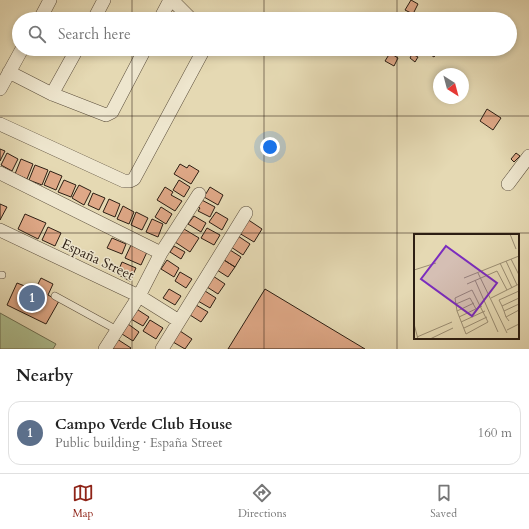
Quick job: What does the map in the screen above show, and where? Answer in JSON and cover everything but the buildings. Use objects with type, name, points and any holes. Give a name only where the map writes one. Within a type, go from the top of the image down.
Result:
[{"type":"street","points":[[44,12],[50,0]]},
{"type":"street","points":[[98,12],[104,0]]},
{"type":"street","points":[[164,12],[171,0],[183,12]]},
{"type":"street","points":[[0,89],[18,56]]},
{"type":"street","points":[[52,94],[73,56]]},
{"type":"street","points":[[9,72],[52,94],[106,115],[112,112],[141,56]]},
{"type":"street","points":[[0,124],[124,181],[130,181],[134,179],[200,56]]},
{"type":"street","points":[[508,184],[529,156]]},
{"type":"street","points":[[0,172],[161,254]]},
{"type":"street","points":[[105,349],[139,296],[161,254],[199,194]]},
{"type":"street","points":[[162,349],[246,213]]},
{"type":"street","name":"España Street","points":[[0,230],[139,296],[179,321]]},
{"type":"lane","points":[[54,296],[117,330]]},
{"type":"green space","points":[[0,313],[56,344],[53,349],[0,349]]},
{"type":"place","name":"Campo Verde Club House","points":[[32,298]]}]
